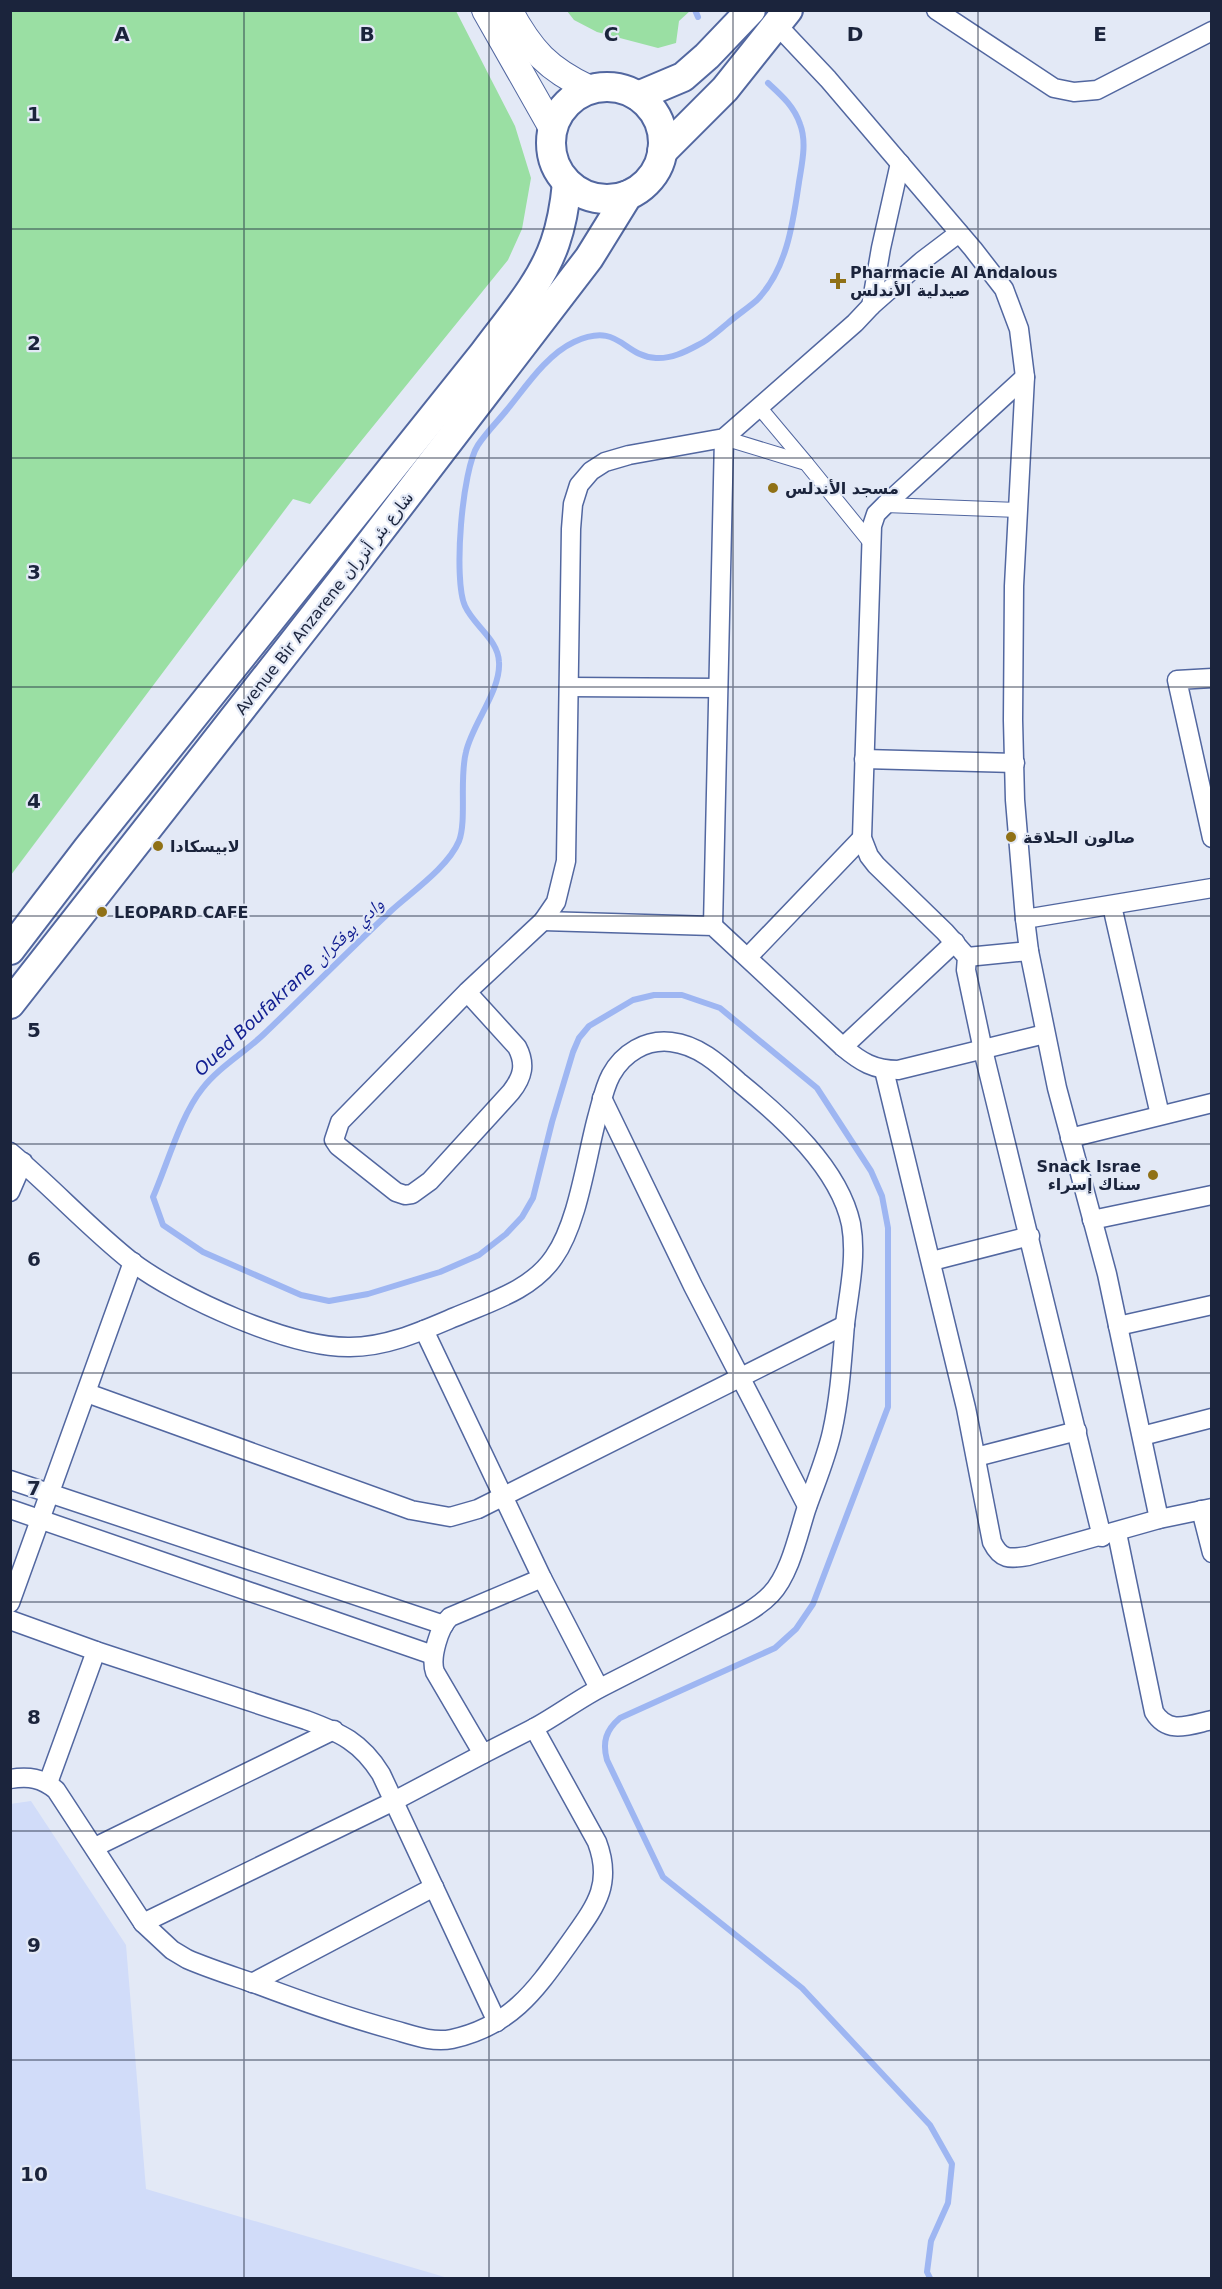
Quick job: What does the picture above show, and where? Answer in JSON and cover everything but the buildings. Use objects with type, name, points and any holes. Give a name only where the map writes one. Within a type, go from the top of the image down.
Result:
[{"type":"main road","points":[[485,10],[552,128]]},
{"type":"main road","points":[[509,10],[525,38],[546,63],[563,76],[590,89]]},
{"type":"main road","points":[[638,96],[683,77],[707,57],[751,10]]},
{"type":"main road","points":[[662,152],[710,105],[783,18]]},
{"type":"main road","points":[[606,87],[623,89],[638,96],[659,120],[663,136],[658,166],[651,178],[628,195],[612,199],[596,198],[580,192],[567,183],[552,158],[550,143],[552,128],[560,111],[573,98],[590,89],[606,87]]},
{"type":"main road","name":"Avenue Bir Anzarene شارع بئر أنزران","points":[[10,950],[88,848],[484,353],[530,290],[555,244],[563,215],[567,183]]},
{"type":"main road","name":"Avenue Bir Anzarene شارع بئر أنزران","points":[[10,1004],[343,579],[589,258],[628,195]]},
{"type":"street","points":[[936,10],[1054,88],[1074,92],[1096,90],[1212,32]]},
{"type":"street","points":[[783,18],[828,79],[1004,289],[1019,329],[1025,378],[1014,586],[1015,763],[1018,840],[1025,919],[1045,1034],[1118,1326],[1159,1519]]},
{"type":"street","points":[[871,306],[883,236],[900,163]]},
{"type":"street","points":[[713,926],[724,438],[922,261],[959,233]]},
{"type":"street","points":[[1025,378],[885,505],[874,520],[871,543],[872,581],[862,838],[868,856],[955,942],[967,957],[966,970],[983,1050],[1077,1431],[1109,1535],[1154,1712],[1160,1723],[1169,1727],[1212,1720]]},
{"type":"street","points":[[759,407],[871,543]]},
{"type":"street","points":[[467,992],[517,1047],[522,1057],[522,1074],[511,1092],[430,1181],[412,1194],[396,1192],[342,1152],[334,1140],[340,1122],[467,992],[543,921],[556,902],[566,861],[570,529],[573,504],[579,485],[591,471],[605,462],[629,455],[724,438],[806,463]]},
{"type":"street","points":[[885,505],[1018,510]]},
{"type":"street","points":[[1212,678],[1177,680],[1212,838]]},
{"type":"street","points":[[569,687],[717,688]]},
{"type":"street","points":[[864,759],[1015,763]]},
{"type":"street","points":[[748,957],[862,838]]},
{"type":"street","points":[[1025,919],[1212,888]]},
{"type":"street","points":[[1112,906],[1160,1115]]},
{"type":"street","points":[[543,921],[713,926],[843,1047],[862,1062],[884,1070],[898,1070],[1045,1034]]},
{"type":"street","points":[[843,1047],[955,942]]},
{"type":"street","points":[[967,957],[1029,951]]},
{"type":"street","points":[[17,1157],[133,1262],[176,1291],[226,1314],[289,1336],[319,1344],[348,1347],[370,1345],[399,1339],[424,1330],[525,1285],[542,1271],[554,1257],[572,1222],[609,1077],[629,1053],[644,1045],[658,1041],[675,1042],[696,1049],[712,1059],[785,1121],[829,1175],[848,1215],[853,1244],[831,1438],[794,1548],[778,1585],[770,1595],[740,1617],[599,1688],[534,1728],[394,1801],[143,1923]]},
{"type":"street","points":[[884,1070],[932,1261],[992,1542],[997,1552],[1004,1557],[1028,1556],[1109,1535],[1159,1519],[1206,1509],[1212,1553]]},
{"type":"street","points":[[602,1098],[739,1377],[807,1506]]},
{"type":"street","points":[[1070,1138],[1212,1103]]},
{"type":"street","points":[[10,1192],[17,1157]]},
{"type":"street","points":[[1092,1220],[1212,1195]]},
{"type":"street","points":[[932,1261],[1030,1236]]},
{"type":"street","points":[[10,1603],[133,1262]]},
{"type":"street","points":[[1118,1326],[1212,1305]]},
{"type":"street","points":[[87,1393],[411,1510],[450,1517],[478,1509],[505,1496],[845,1325]]},
{"type":"street","points":[[424,1330],[505,1496],[542,1578],[599,1688]]},
{"type":"street","points":[[1142,1436],[1212,1418]]},
{"type":"street","points":[[975,1457],[1077,1431]]},
{"type":"street","points":[[10,1480],[444,1624]]},
{"type":"street","points":[[10,1509],[433,1655]]},
{"type":"street","points":[[483,1754],[435,1672],[432,1662],[433,1655],[444,1624],[456,1614],[542,1578]]},
{"type":"street","points":[[10,1620],[96,1651],[295,1716],[334,1731],[360,1746],[371,1758],[394,1801],[497,2022]]},
{"type":"street","points":[[48,1783],[96,1651]]},
{"type":"street","points":[[10,1779],[23,1777],[48,1783],[56,1790],[143,1923],[172,1950],[187,1959],[341,2016],[430,2039],[452,2039],[497,2022],[526,2000],[542,1982],[597,1901],[605,1873],[603,1857],[597,1842],[534,1728]]},
{"type":"street","points":[[95,1847],[334,1731]]},
{"type":"street","points":[[252,1983],[434,1887]]},
{"type":"shaded area","points":[[31,1801],[126,1945],[146,2189],[448,2278],[11,2278],[10,1804]]},
{"type":"green space","points":[[11,10],[456,11],[515,126],[531,178],[522,229],[508,260],[310,504],[293,499],[11,875]]},
{"type":"green space","points":[[567,11],[690,11],[679,21],[676,43],[658,48],[597,32],[574,20]]},
{"type":"waterway","name":"Oued Boufakrane وادي بوفكران","points":[[695,10],[698,17]]},
{"type":"waterway","name":"Oued Boufakrane وادي بوفكران","points":[[768,83],[787,101],[794,112],[802,131],[804,145],[791,229],[782,260],[775,274],[754,303],[706,341],[678,354],[662,358],[645,356],[611,337],[601,335],[574,342],[545,363],[484,436],[472,458],[464,500],[460,550],[461,593],[469,613],[495,646],[499,662],[496,684],[466,752],[459,841],[439,869],[392,910],[264,1034],[224,1067],[202,1089],[187,1112],[153,1197],[163,1225],[203,1252],[301,1295],[329,1301],[368,1294],[440,1272],[479,1255],[506,1234],[522,1217],[533,1198],[552,1122],[579,1038],[589,1026],[633,1000],[654,995],[682,995],[720,1008],[817,1088],[871,1171],[882,1196],[888,1228],[888,1407],[813,1604],[796,1629],[775,1648],[620,1718],[608,1732],[605,1748],[607,1760],[663,1877],[802,1988],[930,2125],[952,2164],[948,2203],[931,2241],[927,2272],[930,2278]]},
{"type":"place","name":"Pharmacie Al Andalous صيدلية الأندلس","points":[[838,281]]},
{"type":"place","name":"مسجد الأندلس","points":[[773,488]]},
{"type":"place","name":"صالون الحلاقة","points":[[1011,837]]},
{"type":"place","name":"لابيسكادا","points":[[158,846]]},
{"type":"place","name":"LEOPARD CAFE","points":[[102,912]]},
{"type":"place","name":"Snack Israe سناك إسراء","points":[[1153,1175]]}]
